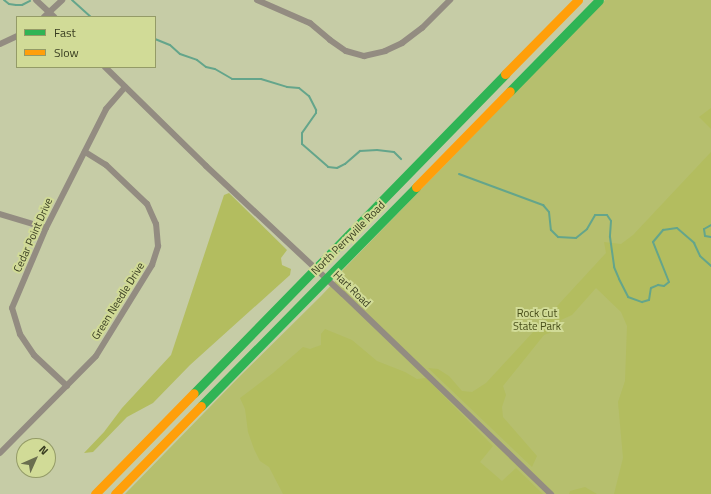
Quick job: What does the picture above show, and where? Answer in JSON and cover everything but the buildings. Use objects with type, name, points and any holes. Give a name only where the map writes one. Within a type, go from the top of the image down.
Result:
[{"type":"main road","name":"North Perryville Road","points":[[95,494],[578,0]]},
{"type":"main road","name":"North Perryville Road","points":[[115,494],[599,0]]},
{"type":"street","points":[[36,0],[53,16]]},
{"type":"street","points":[[45,16],[62,0]]},
{"type":"street","points":[[257,0],[310,23],[346,51],[364,56],[385,51],[402,43],[422,28],[448,2]]},
{"type":"street","points":[[0,44],[16,36]]},
{"type":"street","name":"Hart Road","points":[[106,68],[258,216],[326,278],[551,494]]},
{"type":"street","name":"Cedar Point Drive","points":[[67,386],[34,355],[20,334],[12,308],[46,228],[106,109],[125,87]]},
{"type":"street","name":"Green Needle Drive","points":[[0,453],[96,356],[152,265],[158,246],[156,224],[147,204],[106,165],[85,152]]},
{"type":"street","points":[[0,214],[46,228]]},
{"type":"green space","name":"Rock Cut State Park","points":[[605,0],[711,0],[711,494],[125,494],[241,375],[321,296],[340,276],[340,273]]},
{"type":"green space","points":[[711,108],[711,129],[699,117]]},
{"type":"green space","points":[[711,152],[711,494],[614,494],[623,458],[618,402],[625,381],[627,326],[621,312],[596,288],[572,315],[561,320],[557,330],[544,335],[503,386],[506,395],[502,407],[503,417],[537,456],[532,467],[428,368],[438,369],[449,376],[462,391],[472,392],[486,383],[606,253],[604,242],[621,244],[633,235]]},
{"type":"green space","points":[[229,193],[287,250],[281,258],[282,265],[291,269],[290,275],[190,365],[153,403],[127,417],[93,452],[84,453],[104,432],[122,408],[171,355],[224,195]]},
{"type":"green space","points":[[325,329],[352,340],[377,361],[405,372],[417,379],[426,378],[493,446],[480,462],[502,481],[516,468],[543,494],[283,494],[269,467],[260,461],[254,449],[248,432],[245,409],[240,398],[273,373],[303,347],[310,349],[321,345],[321,334]]},
{"type":"green space","points":[[585,487],[597,494],[569,494],[570,491]]},
{"type":"waterway","points":[[4,0],[9,4],[16,5],[22,5],[30,1]]},
{"type":"waterway","points":[[72,0],[90,16]]},
{"type":"waterway","points":[[156,39],[170,45],[180,54],[197,60],[206,67],[215,69],[232,79],[261,79],[287,87],[299,88],[309,96],[316,110],[316,113],[302,133],[302,144],[328,167],[337,168],[345,164],[360,151],[377,150],[394,152],[401,159]]},
{"type":"waterway","points":[[459,174],[543,205],[549,212],[551,230],[558,237],[576,238],[587,229],[595,215],[607,215],[611,221],[610,237],[614,267],[628,297],[642,302],[649,300],[651,288],[658,285],[664,286],[669,282],[653,242],[663,230],[677,228],[694,243],[700,256],[711,266]]},
{"type":"waterway","points":[[711,225],[704,229],[705,236],[711,237]]},
{"type":"traffic: fast","points":[[510,91],[599,0]]},
{"type":"traffic: fast","points":[[194,393],[505,74]]},
{"type":"traffic: fast","points":[[201,406],[416,187]]},
{"type":"traffic: slow","points":[[505,74],[578,0]]},
{"type":"traffic: slow","points":[[416,187],[510,91]]},
{"type":"traffic: slow","points":[[95,494],[194,393]]},
{"type":"traffic: slow","points":[[115,494],[201,406]]}]
